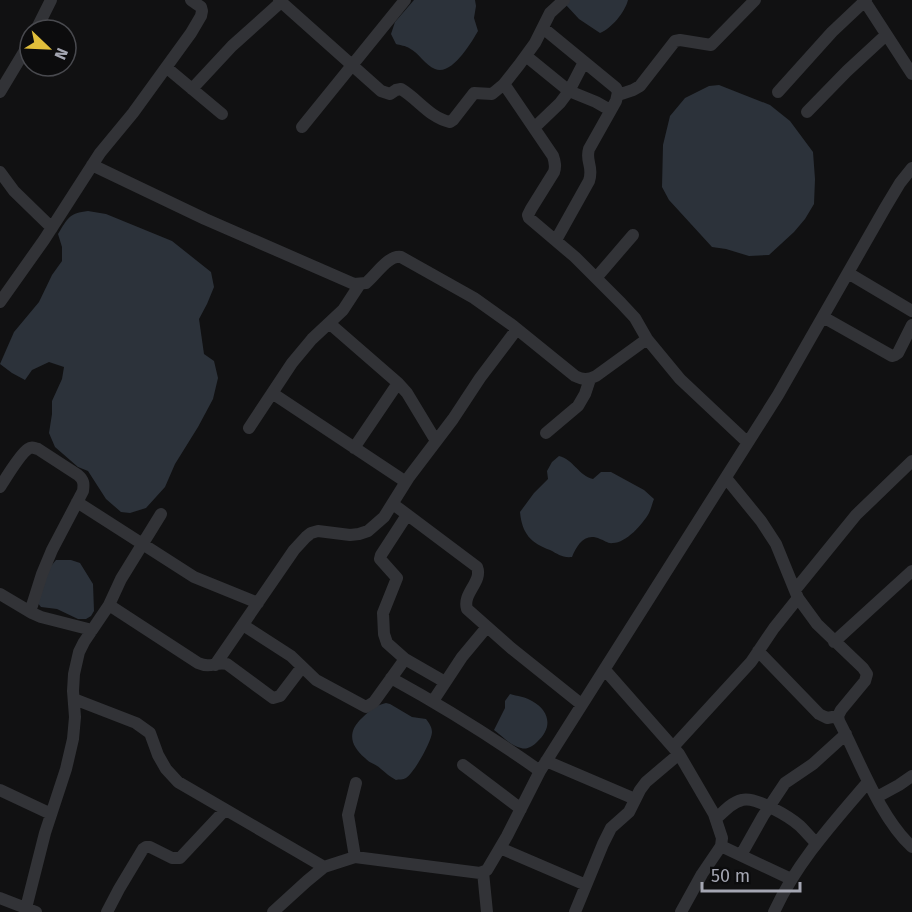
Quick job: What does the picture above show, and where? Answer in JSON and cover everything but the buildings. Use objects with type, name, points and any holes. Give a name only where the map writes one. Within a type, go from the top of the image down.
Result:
[{"type":"street","points":[[41,18],[49,0]]},
{"type":"street","points":[[0,302],[100,153],[134,113],[201,16],[201,7],[191,0]]},
{"type":"street","points":[[302,127],[405,0]]},
{"type":"street","points":[[192,89],[232,46],[283,2],[352,66],[385,93],[390,94],[401,89],[430,112],[447,121],[453,120],[474,93],[492,94],[504,84],[535,43],[545,20],[564,0]]},
{"type":"street","points":[[556,240],[589,181],[591,173],[587,155],[589,149],[618,95],[640,86],[675,41],[711,45],[755,0]]},
{"type":"street","points":[[778,92],[832,32],[865,0],[912,74]]},
{"type":"street","points":[[543,28],[616,88],[618,95]]},
{"type":"street","points":[[807,112],[886,35]]},
{"type":"street","points":[[526,56],[569,91],[610,110]]},
{"type":"street","points":[[0,92],[18,62]]},
{"type":"street","points":[[534,128],[560,103],[584,62]]},
{"type":"street","points":[[167,68],[222,114]]},
{"type":"street","points":[[504,84],[553,156],[556,166],[528,214],[529,219],[556,240],[596,278],[635,318],[647,339],[680,380],[747,442]]},
{"type":"street","points":[[92,165],[205,219],[354,284],[366,283],[390,260],[396,256],[401,257],[474,298],[583,380],[590,379],[647,339]]},
{"type":"street","points":[[273,912],[324,867],[355,857],[480,873],[487,870],[543,766],[778,394],[900,183],[912,168]]},
{"type":"street","points":[[0,172],[14,191],[51,228]]},
{"type":"street","points":[[596,278],[633,235]]},
{"type":"street","points":[[848,273],[912,311]]},
{"type":"street","points":[[249,428],[292,363],[343,310],[360,284]]},
{"type":"street","points":[[823,317],[892,356],[896,356],[902,347],[912,325]]},
{"type":"street","points":[[329,323],[398,383],[407,393],[436,441]]},
{"type":"street","points":[[215,665],[294,550],[306,537],[318,531],[359,534],[377,524],[384,517],[406,482],[517,329]]},
{"type":"street","points":[[546,433],[578,406],[590,379]]},
{"type":"street","points":[[354,448],[398,383]]},
{"type":"street","points":[[272,393],[406,482]]},
{"type":"street","points":[[0,487],[23,454],[33,447],[82,479],[84,484],[83,491],[52,550],[30,612]]},
{"type":"street","points":[[575,912],[611,828],[629,812],[646,782],[676,751],[737,678],[856,515],[912,460]]},
{"type":"street","points":[[726,478],[761,521],[776,544],[797,594],[817,624],[867,674],[865,681],[841,710],[838,716],[839,721],[868,782],[893,825],[912,847]]},
{"type":"street","points":[[77,502],[194,577],[258,603]]},
{"type":"street","points":[[393,504],[477,567],[478,577],[467,597],[467,609],[581,704]]},
{"type":"street","points":[[0,898],[31,910],[45,833],[66,769],[73,739],[74,674],[79,652],[161,514]]},
{"type":"street","points":[[407,515],[380,559],[397,578],[383,613],[384,634],[387,643],[405,659],[445,682]]},
{"type":"street","points":[[834,642],[912,570]]},
{"type":"street","points":[[0,594],[41,617],[92,630]]},
{"type":"street","points":[[109,605],[198,663],[208,667],[227,664],[269,695],[277,698],[302,667]]},
{"type":"street","points":[[243,625],[291,656],[315,680],[366,707],[374,702],[405,659]]},
{"type":"street","points":[[433,701],[462,657],[487,627]]},
{"type":"street","points":[[758,651],[819,714],[827,718],[838,716]]},
{"type":"street","points":[[604,670],[676,751],[716,819],[722,838],[721,846],[681,912]]},
{"type":"street","points":[[391,678],[433,701],[508,748],[543,766],[635,799]]},
{"type":"street","points":[[74,699],[146,729],[150,733],[158,755],[171,776],[178,782],[324,867]]},
{"type":"street","points":[[741,855],[785,783],[813,764],[846,734]]},
{"type":"street","points":[[463,765],[521,809]]},
{"type":"street","points":[[877,797],[912,776]]},
{"type":"street","points":[[774,912],[791,879],[816,843],[868,782]]},
{"type":"street","points":[[355,857],[348,815],[356,783]]},
{"type":"street","points":[[0,790],[51,814]]},
{"type":"street","points":[[716,819],[734,803],[748,799],[769,807],[796,822],[816,843]]},
{"type":"street","points":[[107,912],[143,849],[146,847],[172,858],[180,858],[225,810]]},
{"type":"street","points":[[721,846],[791,879]]},
{"type":"street","points":[[500,848],[586,885]]},
{"type":"street","points":[[483,872],[487,912]]},
{"type":"shaded area","points":[[414,0],[475,0],[474,18],[478,31],[460,57],[448,68],[441,70],[428,65],[413,50],[396,44],[391,34],[395,22]]},
{"type":"shaded area","points":[[569,0],[628,0],[617,19],[600,33],[579,19],[566,5]]},
{"type":"shaded area","points":[[719,85],[770,105],[790,121],[813,152],[814,204],[794,232],[769,255],[749,256],[712,247],[669,200],[662,187],[663,145],[670,116],[685,98],[709,86]]},
{"type":"shaded area","points":[[88,211],[106,214],[172,241],[211,272],[214,287],[199,319],[204,354],[214,361],[218,378],[213,399],[175,464],[165,487],[146,508],[130,513],[121,512],[106,499],[88,471],[78,467],[55,447],[49,433],[52,401],[62,379],[64,367],[49,362],[32,370],[25,380],[0,364],[14,332],[39,302],[52,275],[62,261],[62,247],[58,234],[70,217]]},
{"type":"shaded area","points":[[559,456],[593,479],[601,472],[611,472],[644,490],[654,499],[643,522],[629,536],[618,542],[609,543],[595,537],[586,538],[576,548],[572,557],[560,555],[533,541],[525,532],[520,512],[548,479],[547,471]]},
{"type":"shaded area","points":[[56,560],[71,560],[80,563],[93,584],[94,611],[86,619],[78,619],[57,609],[41,607],[36,601],[51,566]]},
{"type":"shaded area","points":[[510,694],[532,701],[546,715],[546,731],[537,742],[528,748],[514,745],[494,730]]},
{"type":"shaded area","points":[[386,703],[412,717],[426,719],[432,732],[422,756],[404,779],[396,780],[367,760],[356,748],[352,738],[357,723],[373,709]]}]
